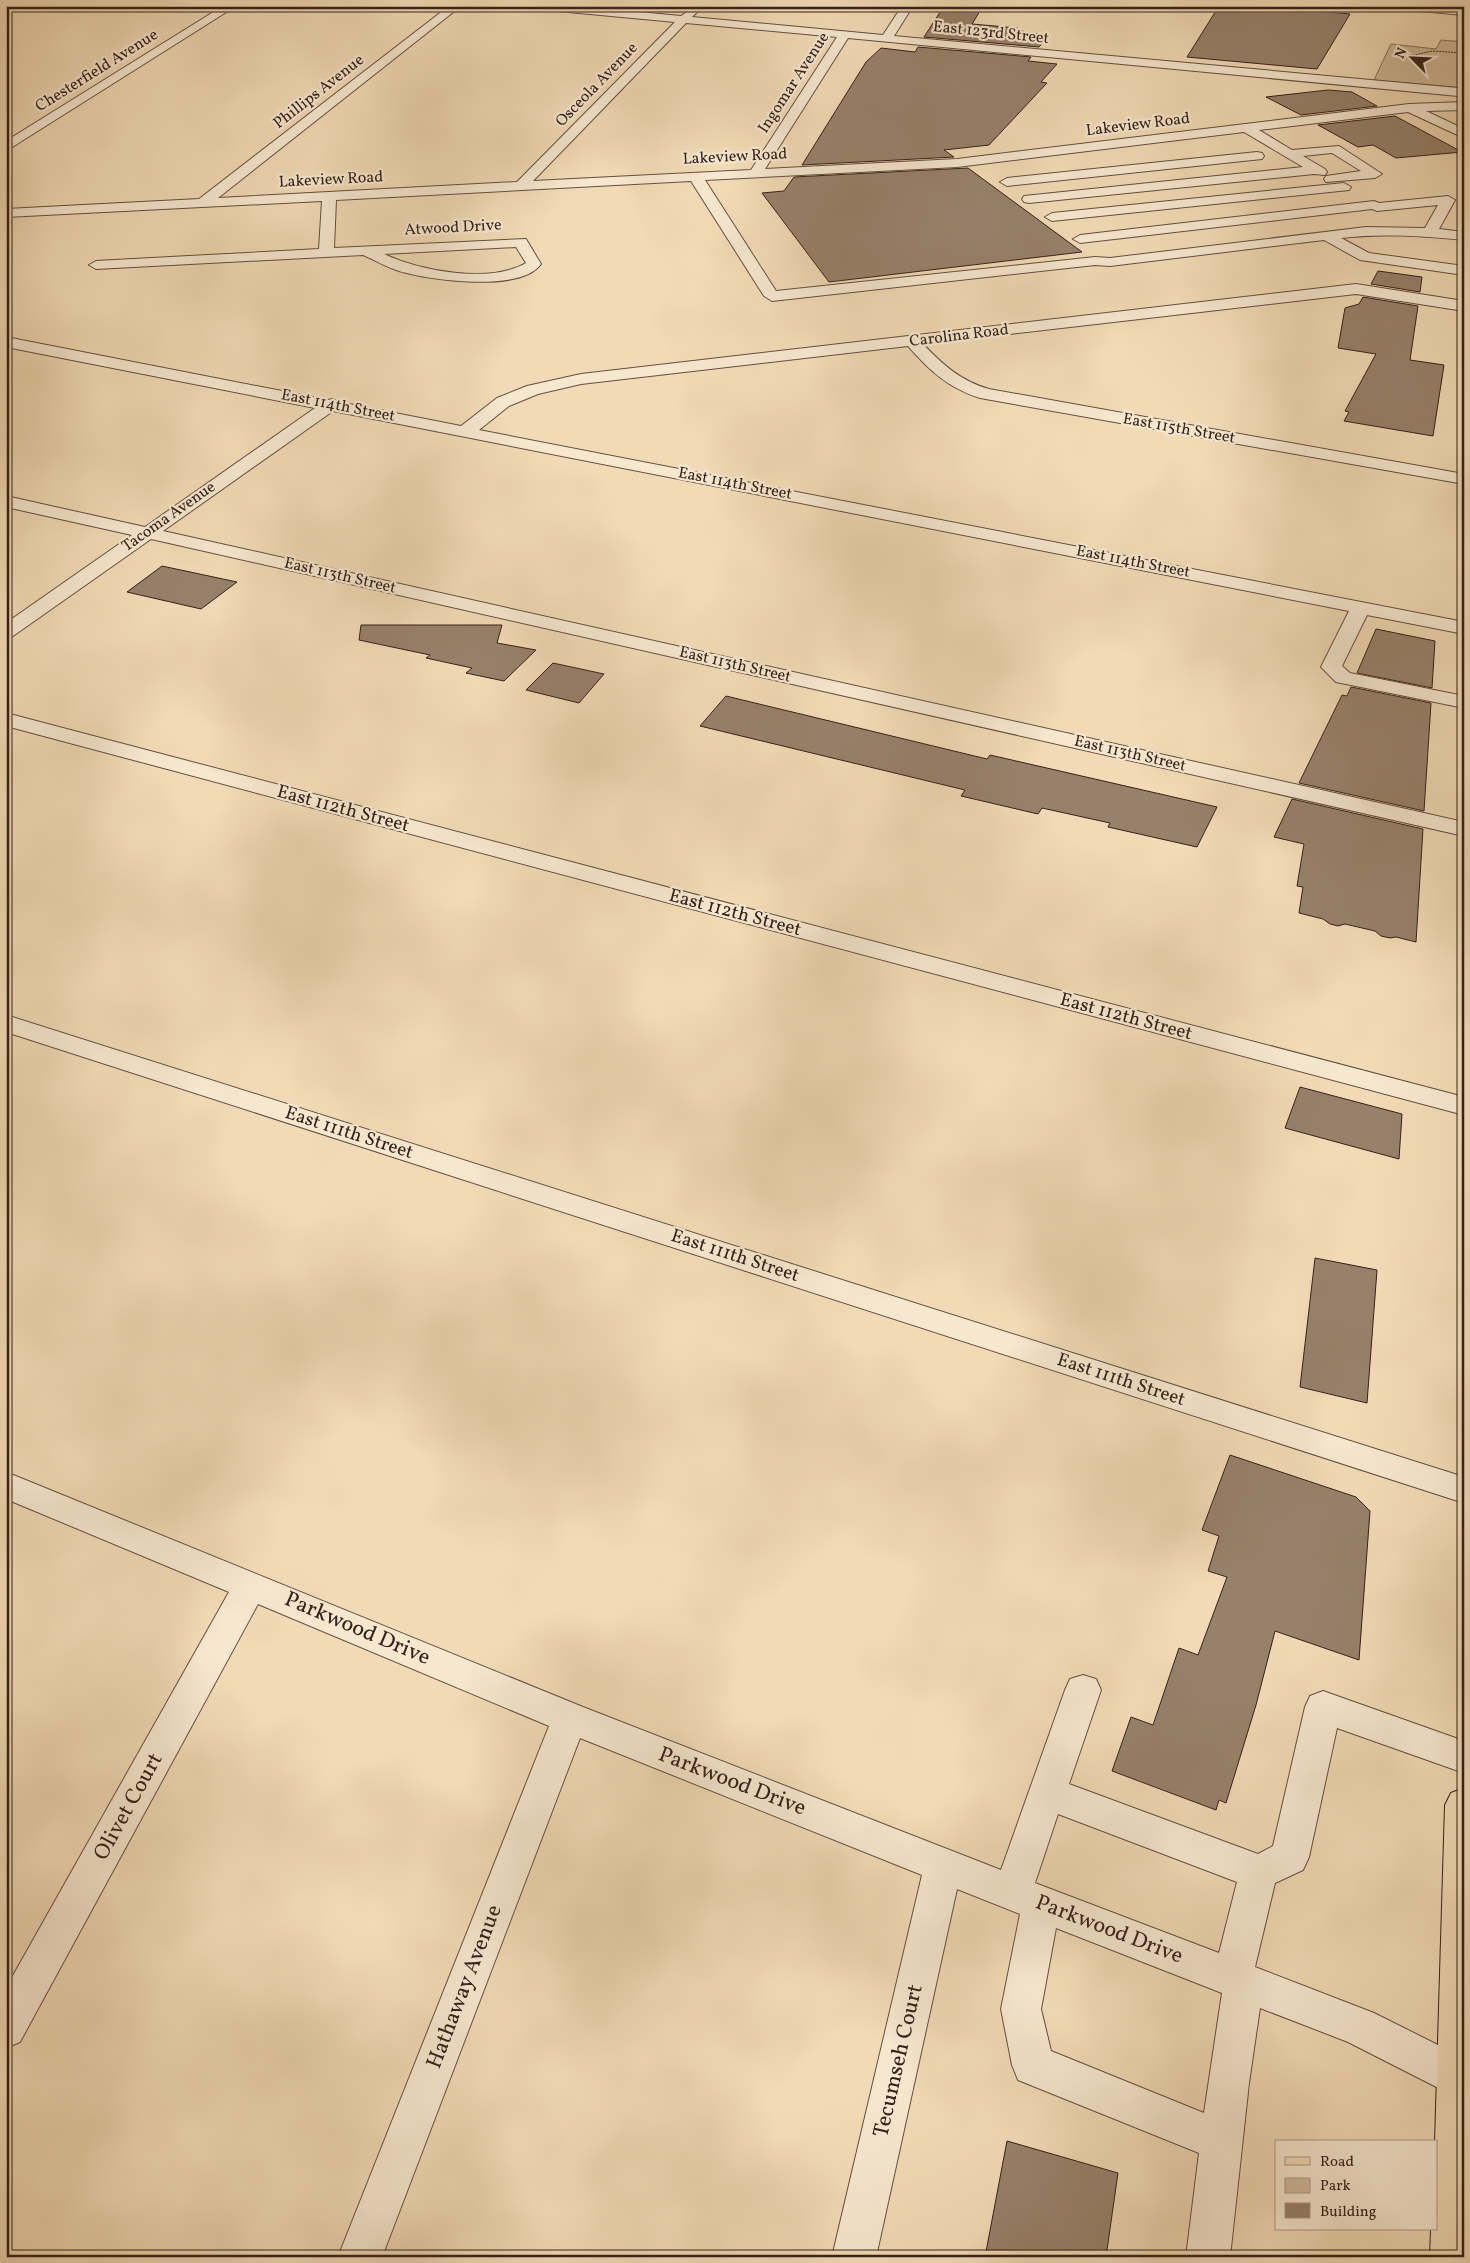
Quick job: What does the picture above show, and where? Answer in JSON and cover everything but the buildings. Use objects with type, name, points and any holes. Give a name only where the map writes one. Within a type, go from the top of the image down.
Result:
[{"type":"main road","points":[[1452,2257],[1461,2078],[1464,1805]]},
{"type":"street","points":[[6,10],[12,6]]},
{"type":"street","name":"Chesterfield Avenue","points":[[6,147],[231,6]]},
{"type":"street","name":"Phillips Avenue","points":[[201,204],[456,6]]},
{"type":"street","name":"East 123rd Street","points":[[536,6],[1324,80]]},
{"type":"street","name":"Osceola Avenue","points":[[521,186],[697,6]]},
{"type":"street","points":[[886,39],[908,6]]},
{"type":"street","points":[[1398,6],[1441,8],[1464,12]]},
{"type":"street","name":"Ingomar Avenue","points":[[756,173],[844,35]]},
{"type":"street","points":[[1324,80],[1464,92]]},
{"type":"street","points":[[1324,80],[1368,88],[1464,134]]},
{"type":"street","name":"Lakeview Road","points":[[6,214],[329,198],[980,161],[998,171],[1248,129],[1409,108],[1464,106]]},
{"type":"street","points":[[1248,129],[1423,232]]},
{"type":"street","points":[[998,171],[1257,156],[1334,149],[1375,174],[1331,179]]},
{"type":"street","points":[[1257,156],[1366,231]]},
{"type":"street","points":[[1029,199],[1316,170]]},
{"type":"street","points":[[998,171],[1029,199],[1110,262]]},
{"type":"street","points":[[695,176],[772,296],[1095,262],[1110,262],[1366,231],[1423,232],[1464,236]]},
{"type":"street","points":[[1052,217],[1344,187]]},
{"type":"street","points":[[345,197],[345,214]]},
{"type":"street","points":[[326,253],[329,198]]},
{"type":"street","points":[[1080,239],[1336,209],[1448,200],[1423,232]]},
{"type":"street","points":[[346,233],[347,252]]},
{"type":"street","points":[[1326,236],[1366,257],[1464,271]]},
{"type":"street","name":"Atwood Drive","points":[[96,265],[521,242],[534,264],[527,271],[502,277],[473,278],[406,268],[366,251]]},
{"type":"street","name":"Carolina Road","points":[[466,431],[503,402],[534,390],[581,379],[913,342],[1356,289],[1464,306]]},
{"type":"street","name":"East 114th Street","points":[[6,342],[332,404],[1464,628]]},
{"type":"street","name":"East 115th Street","points":[[913,342],[945,377],[958,385],[986,394],[1464,478]]},
{"type":"street","name":"Tacoma Avenue","points":[[6,632],[146,532],[332,404]]},
{"type":"street","name":"East 113th Street","points":[[6,501],[1464,829]]},
{"type":"street","points":[[1361,607],[1331,667],[1343,678],[1464,702]]},
{"type":"street","name":"East 112th Street","points":[[6,719],[1464,1106]]},
{"type":"street","name":"East 111th Street","points":[[6,1023],[1464,1490]]},
{"type":"street","name":"Parkwood Drive","points":[[6,1485],[570,1718],[1026,1898],[1360,2027],[1461,2078]]},
{"type":"street","name":"Olivet Court","points":[[6,2028],[251,1585]]},
{"type":"street","points":[[1083,1690],[1047,1793],[1026,1898],[1021,2009],[1032,2065],[1222,2140]]},
{"type":"street","points":[[1047,1793],[1258,1872],[1290,1856],[1323,1707],[1464,1757]]},
{"type":"street","name":"Hathaway Avenue","points":[[360,2257],[570,1718]]},
{"type":"street","name":"Tecumseh Court","points":[[854,2257],[943,1865]]},
{"type":"street","points":[[1208,2257],[1238,1980],[1258,1872]]},
{"type":"path","points":[[1399,59],[1410,54],[1432,52],[1464,53]]},
{"type":"green space","points":[[1441,40],[1464,42],[1464,88],[1374,80],[1391,44],[1436,49]]}]
